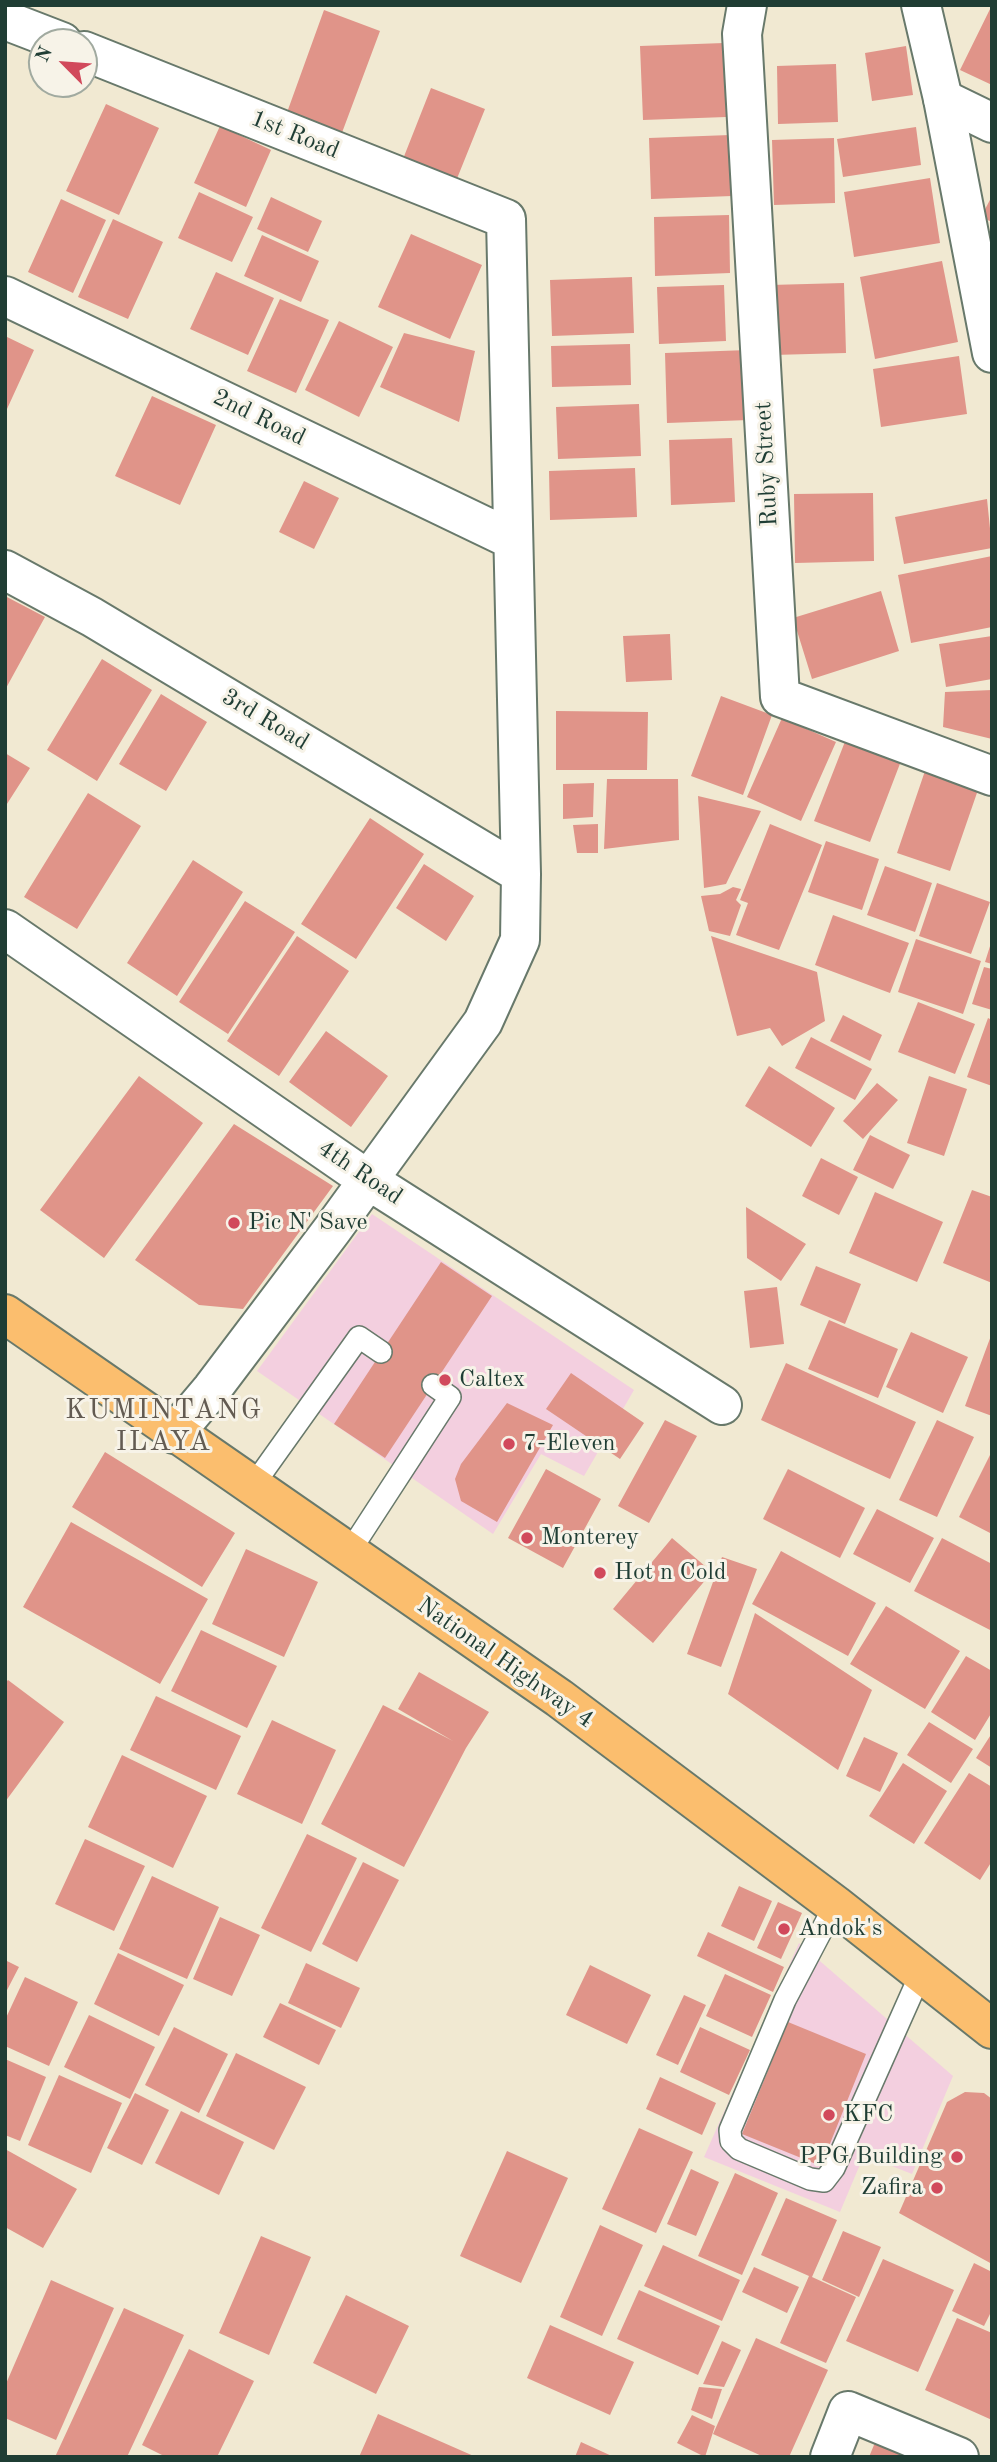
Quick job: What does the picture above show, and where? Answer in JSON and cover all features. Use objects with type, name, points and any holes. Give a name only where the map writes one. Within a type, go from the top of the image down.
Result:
[{"type":"main road","name":"National Highway 4","points":[[5,1314],[174,1434],[559,1698],[835,1905],[992,2029]]},
{"type":"street","name":"Ruby Street","points":[[747,5],[743,34],[780,697],[992,776]]},
{"type":"street","points":[[921,5],[943,99],[992,353]]},
{"type":"street","points":[[5,20],[28,29]]},
{"type":"street","name":"1st Road","points":[[98,57],[506,219],[513,540]]},
{"type":"street","points":[[943,99],[992,123]]},
{"type":"street","name":"2nd Road","points":[[5,296],[513,540]]},
{"type":"street","points":[[174,1434],[212,1389],[484,1022],[520,940],[522,874],[513,540]]},
{"type":"street","name":"3rd Road","points":[[5,570],[92,617],[522,874]]},
{"type":"street","name":"4th Road","points":[[5,929],[368,1180],[722,1405]]},
{"type":"street","points":[[830,2457],[848,2411],[959,2457]]},
{"type":"lane","points":[[252,1488],[359,1337],[382,1352]]},
{"type":"lane","points":[[348,1554],[450,1397],[433,1385]]},
{"type":"lane","points":[[835,1905],[785,2000],[730,2130],[731,2141],[739,2149],[810,2179],[824,2181],[834,2168],[921,1973]]},
{"type":"shaded area","name":"Caltex","points":[[372,1214],[634,1390],[584,1476],[541,1454],[493,1534],[257,1371]]},
{"type":"shaded area","name":"KFC","points":[[799,1943],[953,2076],[912,2174],[864,2155],[840,2212],[704,2157]]},
{"type":"building","points":[[992,5],[992,85],[960,70]]},
{"type":"building","points":[[324,10],[380,31],[340,138],[285,118]]},
{"type":"building","points":[[724,43],[726,117],[643,120],[640,46]]},
{"type":"building","points":[[906,46],[913,95],[872,101],[865,53]]},
{"type":"building","points":[[836,64],[838,122],[778,124],[777,66]]},
{"type":"building","points":[[431,88],[485,109],[456,181],[403,159]]},
{"type":"building","points":[[106,104],[159,128],[119,215],[66,191]]},
{"type":"building","points":[[220,126],[271,150],[246,207],[194,183]]},
{"type":"building","points":[[916,127],[921,165],[843,177],[837,139]]},
{"type":"building","points":[[730,135],[732,196],[651,199],[649,138]]},
{"type":"building","points":[[834,138],[835,203],[774,205],[772,140]]},
{"type":"building","points":[[930,178],[940,243],[854,257],[844,192]]},
{"type":"building","points":[[199,192],[253,217],[232,262],[178,238]]},
{"type":"building","points":[[992,196],[992,222],[981,217]]},
{"type":"building","points":[[271,197],[322,221],[308,252],[257,229]]},
{"type":"building","points":[[61,199],[106,220],[73,293],[28,272]]},
{"type":"building","points":[[729,215],[730,273],[655,276],[654,217]]},
{"type":"building","points":[[113,219],[163,242],[128,319],[78,297]]},
{"type":"building","points":[[411,234],[482,265],[450,339],[378,307]]},
{"type":"building","points":[[262,235],[319,261],[301,302],[244,276]]},
{"type":"building","points":[[942,261],[958,342],[875,359],[860,277]]},
{"type":"building","points":[[216,272],[274,298],[248,355],[190,329]]},
{"type":"building","points":[[632,277],[634,333],[552,336],[550,280]]},
{"type":"building","points":[[844,283],[846,353],[773,355],[770,285]]},
{"type":"building","points":[[724,285],[726,341],[659,344],[657,287]]},
{"type":"building","points":[[280,299],[329,320],[296,393],[247,371]]},
{"type":"building","points":[[339,321],[393,347],[359,417],[305,390]]},
{"type":"building","points":[[404,333],[475,351],[459,422],[380,387]]},
{"type":"building","points":[[5,336],[34,350],[7,409],[5,408]]},
{"type":"building","points":[[630,344],[631,385],[552,387],[551,346]]},
{"type":"building","points":[[748,350],[749,420],[667,423],[665,353]]},
{"type":"building","points":[[959,356],[967,414],[881,427],[873,369]]},
{"type":"building","points":[[152,396],[216,425],[180,505],[115,476]]},
{"type":"building","points":[[639,404],[641,456],[558,459],[556,407]]},
{"type":"building","points":[[732,438],[735,502],[671,505],[669,440]]},
{"type":"building","points":[[635,468],[637,517],[550,520],[549,471]]},
{"type":"building","points":[[304,481],[339,498],[314,549],[279,532]]},
{"type":"building","points":[[873,493],[874,561],[795,563],[794,494]]},
{"type":"building","points":[[987,499],[992,548],[904,564],[895,517]]},
{"type":"building","points":[[992,556],[992,627],[911,643],[898,575]]},
{"type":"building","points":[[881,591],[899,651],[812,679],[793,618]]},
{"type":"building","points":[[5,596],[45,617],[5,690]]},
{"type":"building","points":[[670,634],[672,680],[626,682],[623,636]]},
{"type":"building","points":[[992,636],[992,679],[946,687],[939,644]]},
{"type":"building","points":[[102,659],[152,690],[97,781],[47,750]]},
{"type":"building","points":[[992,690],[992,739],[943,727],[945,692]]},
{"type":"building","points":[[161,694],[207,722],[166,791],[119,764]]},
{"type":"building","points":[[721,696],[772,715],[743,795],[691,776]]},
{"type":"building","points":[[556,711],[648,712],[647,770],[556,770]]},
{"type":"building","points":[[782,718],[836,742],[801,821],[747,797]]},
{"type":"building","points":[[846,739],[901,761],[870,842],[814,821]]},
{"type":"building","points":[[5,753],[30,768],[5,807]]},
{"type":"building","points":[[926,768],[979,787],[950,871],[897,853]]},
{"type":"building","points":[[607,779],[678,779],[679,840],[604,849]]},
{"type":"building","points":[[594,783],[593,817],[563,819],[563,784]]},
{"type":"building","points":[[88,793],[141,826],[77,929],[24,897]]},
{"type":"building","points":[[698,796],[761,811],[726,884],[704,888]]},
{"type":"building","points":[[370,818],[424,854],[356,959],[301,924]]},
{"type":"building","points":[[598,824],[598,853],[577,853],[573,825]]},
{"type":"building","points":[[770,824],[822,845],[779,950],[736,935],[748,903],[740,900]]},
{"type":"building","points":[[826,841],[879,859],[862,910],[808,892]]},
{"type":"building","points":[[193,860],[243,892],[177,996],[127,963]]},
{"type":"building","points":[[424,864],[474,896],[446,941],[396,908]]},
{"type":"building","points":[[885,866],[932,883],[915,932],[867,915]]},
{"type":"building","points":[[937,883],[990,902],[971,954],[919,936]]},
{"type":"building","points":[[733,887],[741,889],[736,900],[741,905],[730,936],[709,931],[701,896],[720,894]]},
{"type":"building","points":[[245,901],[295,932],[228,1034],[179,1002]]},
{"type":"building","points":[[833,915],[909,943],[890,993],[815,965]]},
{"type":"building","points":[[297,936],[349,971],[279,1076],[227,1041]]},
{"type":"building","points":[[711,936],[817,972],[825,1021],[782,1046],[770,1028],[737,1036]]},
{"type":"building","points":[[916,939],[981,961],[963,1014],[898,992]]},
{"type":"building","points":[[992,943],[992,964],[985,962]]},
{"type":"building","points":[[984,967],[992,969],[992,1010],[972,1004]]},
{"type":"building","points":[[918,1002],[975,1024],[955,1074],[898,1052]]},
{"type":"building","points":[[843,1015],[882,1035],[870,1061],[830,1041]]},
{"type":"building","points":[[988,1018],[992,1020],[992,1086],[967,1077]]},
{"type":"building","points":[[326,1031],[388,1076],[351,1127],[289,1082]]},
{"type":"building","points":[[811,1037],[872,1069],[855,1100],[795,1068]]},
{"type":"building","points":[[769,1066],[835,1108],[811,1147],[745,1106]]},
{"type":"building","points":[[139,1076],[203,1123],[104,1258],[40,1210]]},
{"type":"building","points":[[929,1076],[967,1089],[944,1156],[907,1143]]},
{"type":"building","points":[[877,1083],[898,1100],[863,1139],[843,1121]]},
{"type":"building","name":"Pic N' Save","points":[[234,1124],[333,1186],[243,1309],[199,1305],[135,1260]]},
{"type":"building","points":[[870,1135],[910,1155],[893,1189],[853,1170]]},
{"type":"building","points":[[821,1158],[858,1177],[839,1215],[802,1196]]},
{"type":"building","points":[[972,1190],[992,1197],[992,1283],[943,1263]]},
{"type":"building","points":[[875,1192],[943,1222],[917,1282],[849,1253]]},
{"type":"building","points":[[746,1207],[806,1244],[781,1281],[747,1258]]},
{"type":"building","points":[[441,1262],[492,1296],[385,1458],[334,1424]]},
{"type":"building","points":[[816,1266],[861,1284],[845,1324],[800,1305]]},
{"type":"building","points":[[777,1287],[784,1344],[750,1348],[744,1291]]},
{"type":"building","points":[[829,1320],[898,1349],[878,1398],[808,1369]]},
{"type":"building","points":[[911,1332],[968,1357],[943,1413],[886,1387]]},
{"type":"building","points":[[992,1333],[992,1416],[965,1406]]},
{"type":"building","points":[[786,1363],[916,1422],[890,1479],[761,1420]]},
{"type":"building","points":[[571,1373],[644,1423],[620,1459],[546,1409]]},
{"type":"building","name":"7-Eleven","points":[[507,1403],[553,1425],[497,1522],[461,1501],[455,1479],[461,1464]]},
{"type":"building","points":[[665,1420],[697,1436],[649,1523],[618,1506]]},
{"type":"building","points":[[937,1420],[974,1437],[937,1517],[899,1500]]},
{"type":"building","points":[[992,1451],[992,1534],[959,1517]]},
{"type":"building","points":[[105,1452],[235,1533],[202,1587],[72,1507]]},
{"type":"building","points":[[546,1469],[601,1499],[563,1568],[508,1538]]},
{"type":"building","points":[[788,1469],[865,1508],[840,1558],[763,1519]]},
{"type":"building","points":[[877,1509],[934,1538],[910,1583],[853,1554]]},
{"type":"building","points":[[71,1522],[208,1599],[160,1684],[23,1607]]},
{"type":"building","points":[[672,1538],[712,1572],[653,1643],[613,1609]]},
{"type":"building","points":[[942,1538],[992,1564],[992,1631],[914,1591]]},
{"type":"building","points":[[246,1549],[318,1582],[284,1657],[212,1624]]},
{"type":"building","points":[[781,1551],[876,1603],[848,1656],[752,1604]]},
{"type":"building","points":[[722,1557],[757,1569],[721,1667],[687,1654]]},
{"type":"building","points":[[886,1606],[960,1651],[925,1709],[850,1664]]},
{"type":"building","points":[[755,1613],[872,1690],[838,1770],[728,1694]]},
{"type":"building","points":[[201,1630],[277,1666],[247,1728],[171,1691]]},
{"type":"building","points":[[966,1656],[992,1671],[992,1712],[975,1740],[931,1712]]},
{"type":"building","points":[[419,1672],[489,1712],[466,1748],[404,1867],[321,1824],[383,1705],[453,1741],[398,1709]]},
{"type":"building","points":[[8,1680],[64,1722],[5,1802],[5,1683]]},
{"type":"building","points":[[156,1696],[241,1736],[216,1790],[130,1750]]},
{"type":"building","points":[[272,1720],[336,1750],[302,1824],[237,1794]]},
{"type":"building","points":[[929,1722],[973,1749],[951,1783],[907,1755]]},
{"type":"building","points":[[992,1733],[992,1768],[976,1758]]},
{"type":"building","points":[[864,1737],[898,1753],[880,1792],[846,1776]]},
{"type":"building","points":[[122,1755],[207,1796],[173,1868],[88,1827]]},
{"type":"building","points":[[903,1763],[947,1791],[914,1844],[869,1816]]},
{"type":"building","points":[[969,1773],[992,1787],[992,1861],[980,1880],[924,1843]]},
{"type":"building","points":[[307,1834],[357,1858],[311,1952],[261,1928]]},
{"type":"building","points":[[85,1839],[145,1866],[114,1931],[55,1904]]},
{"type":"building","points":[[363,1862],[399,1880],[357,1962],[322,1944]]},
{"type":"building","points":[[152,1876],[219,1907],[187,1979],[119,1949]]},
{"type":"building","points":[[739,1886],[772,1901],[754,1941],[721,1926]]},
{"type":"building","points":[[778,1902],[802,1913],[781,1959],[757,1948]]},
{"type":"building","points":[[220,1917],[260,1935],[232,1996],[193,1979]]},
{"type":"building","points":[[708,1932],[784,1967],[773,1992],[697,1956]]},
{"type":"building","points":[[118,1953],[184,1985],[159,2036],[94,2004]]},
{"type":"building","points":[[5,1960],[19,1967],[5,1994]]},
{"type":"building","points":[[306,1963],[360,1988],[341,2028],[288,2003]]},
{"type":"building","points":[[590,1965],[651,1995],[627,2044],[566,2015]]},
{"type":"building","points":[[725,1974],[771,1995],[752,2037],[706,2016]]},
{"type":"building","points":[[25,1977],[78,2002],[49,2066],[5,2046],[5,2020]]},
{"type":"building","points":[[684,1995],[706,2005],[678,2065],[656,2055]]},
{"type":"building","points":[[280,2003],[336,2030],[319,2065],[263,2037]]},
{"type":"building","points":[[89,2015],[155,2047],[130,2099],[64,2067]]},
{"type":"building","points":[[788,2022],[866,2054],[821,2166],[742,2134]]},
{"type":"building","points":[[174,2027],[228,2054],[199,2113],[145,2085]]},
{"type":"building","points":[[700,2027],[750,2050],[729,2095],[680,2072]]},
{"type":"building","points":[[236,2053],[306,2087],[274,2150],[206,2116]]},
{"type":"building","points":[[5,2059],[46,2077],[20,2141],[5,2135]]},
{"type":"building","points":[[59,2075],[122,2103],[91,2173],[28,2145]]},
{"type":"building","points":[[660,2077],[716,2103],[702,2135],[646,2109]]},
{"type":"building","name":"PPG Building","points":[[965,2092],[984,2093],[992,2099],[992,2264],[899,2213],[947,2102]]},
{"type":"building","points":[[135,2093],[169,2110],[142,2165],[107,2148]]},
{"type":"building","points":[[181,2111],[244,2142],[219,2195],[155,2163]]},
{"type":"building","points":[[639,2128],[693,2152],[656,2233],[602,2209]]},
{"type":"building","points":[[5,2149],[77,2189],[43,2248],[5,2227]]},
{"type":"building","points":[[507,2151],[568,2178],[521,2283],[460,2256]]},
{"type":"building","points":[[691,2169],[719,2182],[696,2236],[667,2224]]},
{"type":"building","points":[[735,2173],[778,2193],[742,2275],[698,2256]]},
{"type":"building","points":[[786,2198],[837,2220],[812,2277],[856,2297],[826,2363],[780,2343],[809,2276],[761,2255]]},
{"type":"building","points":[[600,2225],[643,2245],[602,2336],[560,2317]]},
{"type":"building","points":[[843,2231],[881,2247],[859,2297],[822,2280]]},
{"type":"building","points":[[261,2236],[311,2257],[269,2355],[219,2333]]},
{"type":"building","points":[[663,2245],[740,2280],[722,2321],[644,2286]]},
{"type":"building","points":[[883,2259],[954,2290],[918,2372],[846,2341]]},
{"type":"building","points":[[974,2263],[992,2272],[992,2310],[984,2326],[952,2311]]},
{"type":"building","points":[[754,2267],[799,2287],[787,2313],[742,2292]]},
{"type":"building","points":[[51,2280],[114,2308],[56,2440],[5,2418],[5,2386]]},
{"type":"building","points":[[639,2290],[720,2326],[698,2375],[617,2339]]},
{"type":"building","points":[[346,2295],[409,2326],[376,2394],[313,2363]]},
{"type":"building","points":[[124,2308],[184,2335],[127,2457],[55,2457]]},
{"type":"building","points":[[957,2318],[992,2333],[992,2420],[925,2390]]},
{"type":"building","points":[[550,2325],[634,2362],[610,2415],[527,2378]]},
{"type":"building","points":[[756,2338],[828,2370],[789,2457],[764,2457],[713,2434]]},
{"type":"building","points":[[722,2341],[741,2350],[724,2387],[703,2384]]},
{"type":"building","points":[[189,2349],[254,2381],[217,2457],[166,2457],[142,2445]]},
{"type":"building","points":[[699,2387],[722,2389],[712,2419],[691,2410]]},
{"type":"building","points":[[378,2414],[476,2457],[359,2457]]},
{"type":"building","points":[[692,2415],[715,2426],[705,2457],[677,2443]]},
{"type":"building","points":[[881,2428],[948,2457],[869,2457]]},
{"type":"building","points":[[581,2442],[614,2457],[575,2457]]},
{"type":"place","name":"Pic N' Save","points":[[234,1223]]},
{"type":"place","name":"Caltex","points":[[445,1380]]},
{"type":"place","name":"7-Eleven","points":[[509,1444]]},
{"type":"place","name":"Monterey","points":[[527,1538]]},
{"type":"place","name":"Hot n Cold","points":[[600,1573]]},
{"type":"place","name":"Andok's","points":[[784,1929]]},
{"type":"place","name":"KFC","points":[[829,2115]]},
{"type":"place","name":"PPG Building","points":[[957,2157]]},
{"type":"place","name":"Zafira","points":[[937,2188]]},
{"type":"district","name":"KUMINTANG ILAYA","points":[[164,1427]]}]
